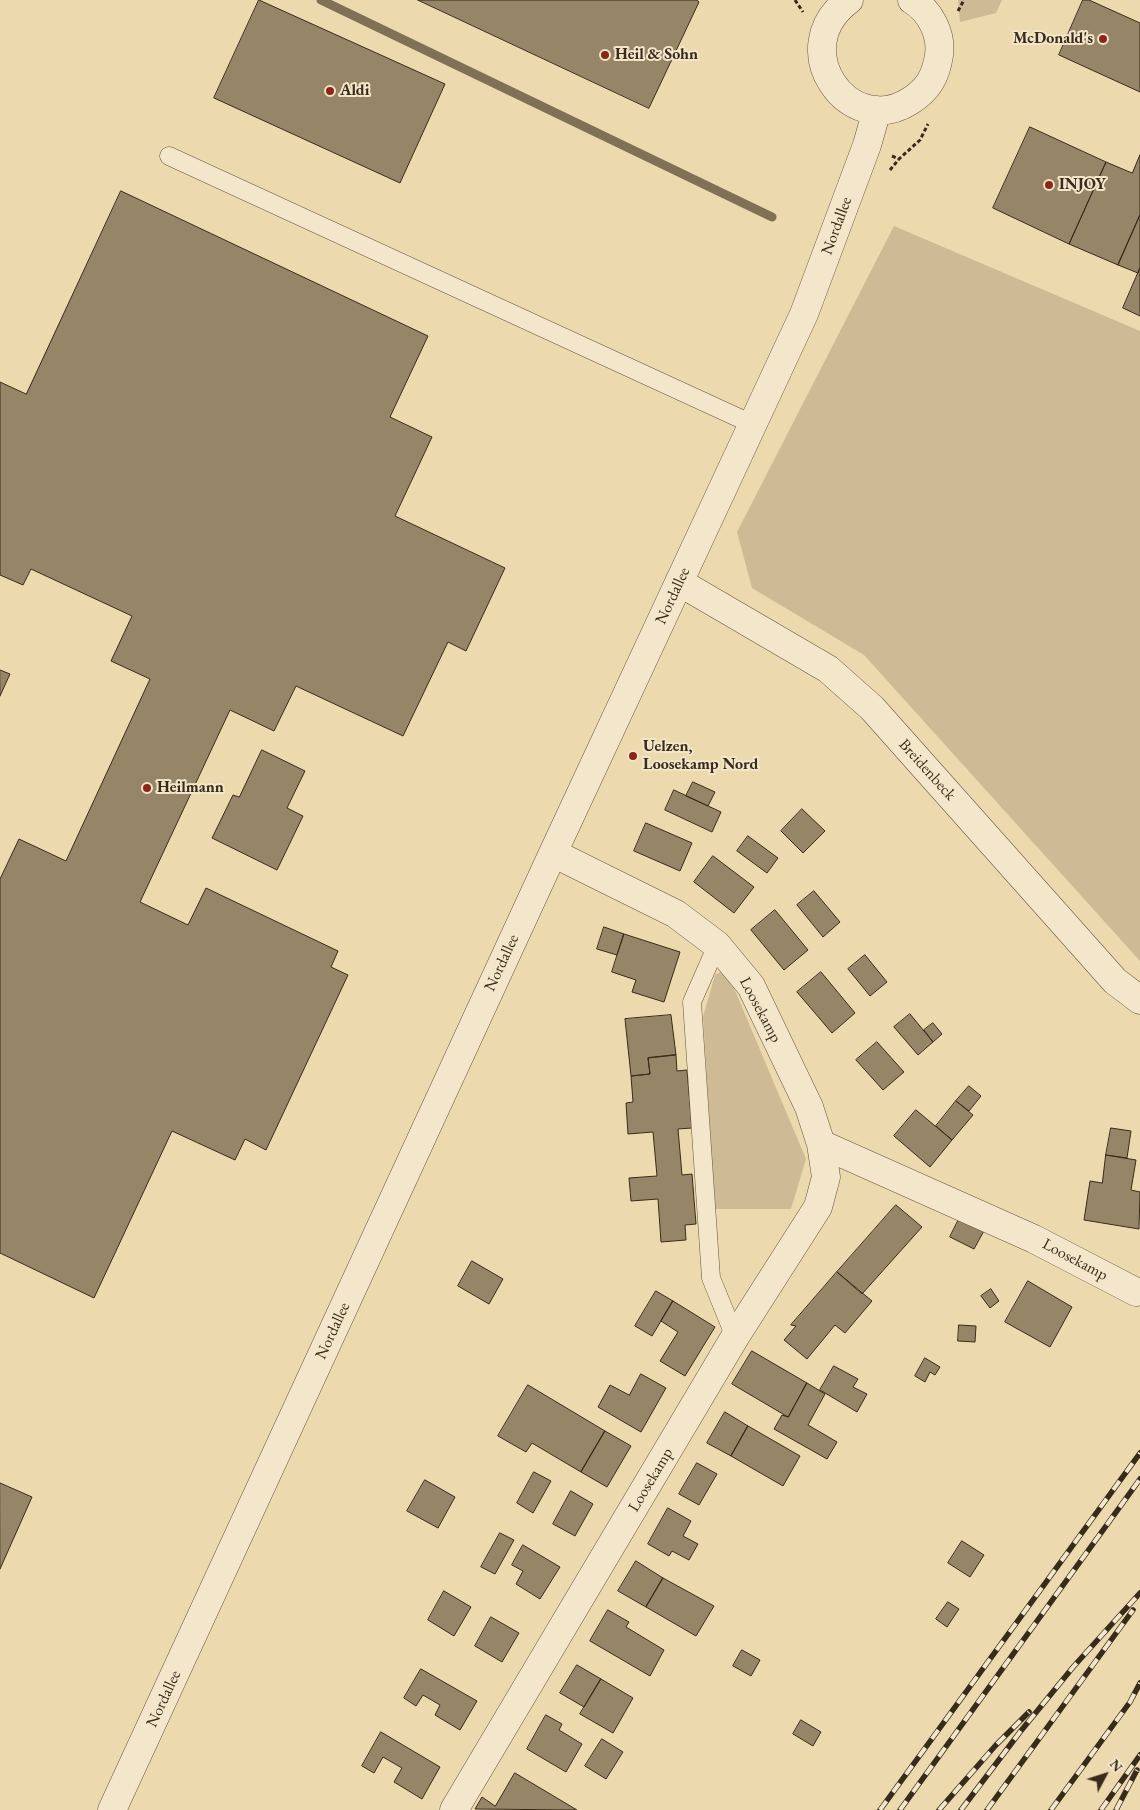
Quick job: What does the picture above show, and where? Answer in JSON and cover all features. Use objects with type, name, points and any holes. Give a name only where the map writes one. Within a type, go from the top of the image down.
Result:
[{"type":"street","points":[[841,2],[827,25],[822,41],[822,57],[826,73],[834,87],[846,99],[861,106],[877,110],[903,106],[921,95],[931,83],[937,69],[940,49],[938,34],[923,3]]},
{"type":"street","name":"Nordallee","points":[[112,1810],[553,853],[804,314],[867,145],[877,110]]},
{"type":"street","name":"Breidenbeck","points":[[679,582],[828,669],[872,708],[1115,981],[1140,1000]]},
{"type":"street","name":"Loosekamp","points":[[454,1810],[736,1338],[818,1207],[826,1176],[821,1144],[808,1107],[750,986],[717,945],[676,914],[553,853]]},
{"type":"street","name":"Loosekamp","points":[[821,1144],[1034,1239],[1136,1292]]},
{"type":"lane","points":[[169,156],[752,424]]},
{"type":"lane","points":[[717,945],[692,1002],[712,1278],[736,1338]]},
{"type":"shaded area","points":[[958,0],[1002,0],[996,13],[960,22]]},
{"type":"shaded area","points":[[894,226],[1140,331],[1140,961],[864,655],[752,588],[737,532]]},
{"type":"shaded area","points":[[726,969],[806,1159],[791,1209],[715,1209],[703,1017],[715,975]]},
{"type":"building","name":"Aldi","points":[[259,0],[445,84],[400,183],[214,98]]},
{"type":"building","name":"Heil & Sohn","points":[[418,0],[697,0],[699,2],[649,108]]},
{"type":"building","name":"McDonald's","points":[[1083,0],[1089,0],[1140,23],[1140,92],[1059,55]]},
{"type":"building","name":"INJOY","points":[[1030,127],[1106,162],[1069,244],[993,208]]},
{"type":"building","points":[[1140,155],[1140,215],[1118,265],[1069,244],[1106,162],[1132,173]]},
{"type":"building","name":"Heilmann","points":[[121,191],[428,336],[390,417],[432,437],[395,516],[505,568],[466,651],[448,642],[403,736],[296,686],[274,731],[230,710],[140,902],[188,925],[206,888],[338,951],[331,967],[348,975],[266,1150],[245,1139],[235,1160],[172,1131],[94,1298],[0,1253],[0,879],[19,839],[66,861],[150,679],[111,661],[132,616],[31,569],[23,585],[0,575],[0,382],[26,394]]},
{"type":"building","points":[[1140,215],[1140,268],[1138,273],[1118,265]]},
{"type":"building","points":[[1140,268],[1140,316],[1123,308]]},
{"type":"building","points":[[0,670],[10,674],[0,696]]},
{"type":"building","points":[[262,750],[305,771],[287,808],[303,816],[277,870],[212,838],[233,795],[239,797]]},
{"type":"building","points":[[693,782],[715,792],[708,806],[686,796]]},
{"type":"building","points":[[674,790],[721,812],[712,832],[665,810]]},
{"type":"building","points":[[802,809],[825,831],[803,853],[781,831]]},
{"type":"building","points":[[646,823],[692,843],[680,871],[634,851]]},
{"type":"building","points":[[748,836],[778,858],[767,873],[737,851]]},
{"type":"building","points":[[713,856],[754,887],[734,913],[694,882]]},
{"type":"building","points":[[814,891],[840,922],[823,937],[797,905]]},
{"type":"building","points":[[775,910],[808,950],[784,970],[751,930]]},
{"type":"building","points":[[604,927],[624,934],[617,955],[597,949]]},
{"type":"building","points":[[624,934],[680,952],[664,1002],[632,992],[636,980],[612,972]]},
{"type":"building","points":[[865,955],[887,982],[870,996],[848,969]]},
{"type":"building","points":[[821,972],[855,1013],[832,1033],[797,992]]},
{"type":"building","points":[[910,1014],[933,1042],[918,1055],[894,1027]]},
{"type":"building","points":[[671,1015],[676,1055],[648,1058],[650,1074],[631,1076],[625,1019]]},
{"type":"building","points":[[933,1023],[942,1034],[933,1042],[924,1030]]},
{"type":"building","points":[[877,1042],[904,1072],[883,1090],[856,1060]]},
{"type":"building","points":[[676,1055],[677,1071],[687,1070],[692,1128],[678,1129],[682,1175],[692,1174],[696,1224],[685,1225],[686,1240],[661,1242],[658,1199],[631,1201],[629,1178],[657,1176],[653,1132],[628,1134],[626,1103],[633,1102],[631,1076],[650,1074],[648,1058]]},
{"type":"building","points":[[969,1086],[981,1096],[969,1111],[956,1101]]},
{"type":"building","points":[[956,1101],[973,1115],[952,1140],[936,1126]]},
{"type":"building","points":[[916,1110],[952,1140],[930,1167],[894,1136]]},
{"type":"building","points":[[1111,1128],[1131,1131],[1127,1158],[1106,1155]]},
{"type":"building","points":[[1106,1155],[1136,1160],[1131,1190],[1140,1192],[1139,1229],[1084,1220],[1090,1181],[1102,1183]]},
{"type":"building","points":[[896,1205],[922,1227],[862,1294],[837,1272]]},
{"type":"building","points":[[960,1217],[985,1229],[974,1249],[950,1237]]},
{"type":"building","points":[[472,1261],[503,1279],[489,1304],[458,1286]]},
{"type":"building","points":[[837,1272],[872,1301],[845,1333],[835,1325],[807,1359],[784,1340],[796,1326],[791,1325]]},
{"type":"building","points":[[1028,1281],[1072,1307],[1050,1347],[1005,1322]]},
{"type":"building","points":[[991,1289],[999,1301],[990,1308],[981,1296]]},
{"type":"building","points":[[656,1291],[673,1301],[652,1336],[635,1326]]},
{"type":"building","points":[[673,1301],[715,1327],[685,1376],[660,1361],[678,1332],[661,1321]]},
{"type":"building","points":[[959,1325],[976,1326],[975,1342],[958,1341]]},
{"type":"building","points":[[752,1351],[807,1383],[788,1417],[732,1384]]},
{"type":"building","points":[[925,1358],[940,1367],[935,1375],[930,1372],[925,1382],[915,1376]]},
{"type":"building","points":[[834,1366],[858,1379],[853,1387],[867,1394],[857,1412],[820,1390]]},
{"type":"building","points":[[641,1374],[666,1388],[641,1432],[598,1407],[610,1385],[629,1395]]},
{"type":"building","points":[[807,1383],[825,1394],[808,1425],[837,1442],[827,1459],[774,1429],[782,1415],[788,1417]]},
{"type":"building","points":[[528,1385],[605,1431],[581,1472],[532,1443],[526,1452],[498,1436]]},
{"type":"building","points":[[725,1412],[748,1426],[731,1456],[707,1443]]},
{"type":"building","points":[[748,1426],[800,1456],[783,1486],[731,1456]]},
{"type":"building","points":[[605,1431],[631,1446],[607,1487],[581,1472]]},
{"type":"building","points":[[697,1463],[717,1474],[699,1505],[679,1494]]},
{"type":"building","points":[[534,1472],[551,1481],[533,1513],[517,1503]]},
{"type":"building","points":[[425,1480],[455,1497],[438,1528],[407,1511]]},
{"type":"building","points":[[0,1483],[32,1497],[0,1569]]},
{"type":"building","points":[[571,1491],[593,1504],[575,1536],[553,1524]]},
{"type":"building","points":[[668,1508],[691,1521],[683,1536],[698,1544],[689,1560],[672,1551],[669,1556],[648,1544]]},
{"type":"building","points":[[500,1533],[514,1540],[495,1574],[481,1567]]},
{"type":"building","points":[[962,1541],[984,1555],[970,1577],[948,1563]]},
{"type":"building","points":[[523,1545],[560,1567],[540,1599],[516,1584],[523,1571],[512,1565]]},
{"type":"building","points":[[636,1561],[663,1578],[646,1607],[618,1591]]},
{"type":"building","points":[[663,1578],[714,1606],[696,1636],[646,1607]]},
{"type":"building","points":[[444,1591],[471,1607],[454,1636],[428,1620]]},
{"type":"building","points":[[948,1602],[959,1609],[947,1627],[936,1619]]},
{"type":"building","points":[[608,1610],[629,1622],[626,1627],[664,1650],[650,1676],[590,1641]]},
{"type":"building","points":[[491,1617],[519,1633],[502,1662],[475,1646]]},
{"type":"building","points":[[742,1650],[760,1660],[751,1676],[733,1666]]},
{"type":"building","points":[[577,1665],[601,1679],[584,1707],[560,1693]]},
{"type":"building","points":[[421,1669],[477,1701],[460,1730],[435,1715],[440,1705],[423,1695],[416,1706],[404,1698]]},
{"type":"building","points":[[601,1679],[633,1698],[613,1733],[580,1714]]},
{"type":"building","points":[[546,1715],[562,1724],[559,1730],[582,1744],[566,1772],[527,1749]]},
{"type":"building","points":[[801,1720],[821,1732],[813,1746],[793,1734]]},
{"type":"building","points":[[381,1732],[440,1767],[422,1799],[394,1782],[402,1768],[383,1757],[374,1773],[362,1766]]},
{"type":"building","points":[[602,1739],[623,1752],[606,1779],[585,1766]]},
{"type":"building","points":[[515,1773],[577,1810],[475,1809],[482,1797],[495,1806]]},
{"type":"waterway","points":[[321,0],[772,217]]},
{"type":"railway","points":[[880,1810],[1140,1453]]},
{"type":"railway","points":[[900,1810],[1140,1479]]},
{"type":"railway","points":[[961,1810],[1020,1732],[1074,1666],[1140,1593]]},
{"type":"railway","points":[[987,1810],[1133,1610]]},
{"type":"railway","points":[[1051,1810],[1130,1702],[1140,1683]]},
{"type":"railway","points":[[939,1810],[996,1745],[1029,1712]]},
{"type":"railway","points":[[1101,1810],[1140,1755]]},
{"type":"railway","points":[[1116,1810],[1137,1770]]},
{"type":"place","name":"McDonald's","points":[[1103,39]]},
{"type":"place","name":"Heil & Sohn","points":[[605,55]]},
{"type":"place","name":"Aldi","points":[[330,91]]},
{"type":"place","name":"INJOY","points":[[1049,185]]},
{"type":"place","name":"Uelzen, Loosekamp Nord","points":[[633,756]]},
{"type":"place","name":"Heilmann","points":[[147,788]]}]
